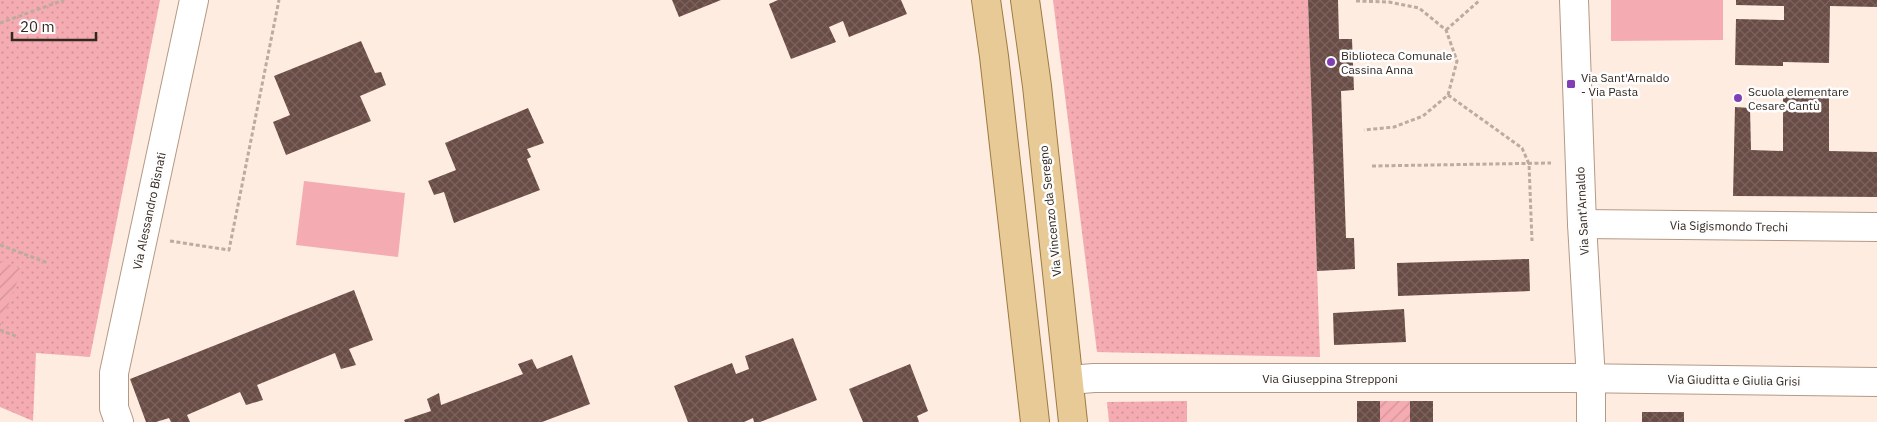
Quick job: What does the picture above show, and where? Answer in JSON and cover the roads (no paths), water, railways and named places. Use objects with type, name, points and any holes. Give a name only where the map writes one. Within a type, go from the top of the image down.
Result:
[{"type":"main road","points":[[986,0],[1035,422]]},
{"type":"main road","name":"Via Vincenzo da Seregno","points":[[1025,0],[1037,86],[1073,422]]},
{"type":"street","name":"Via Alessandro Bisnati","points":[[119,422],[114,408],[114,373],[194,0]]},
{"type":"street","name":"Via Sant'Arnaldo","points":[[1574,0],[1579,162],[1591,380],[1591,422]]},
{"type":"street","name":"Via Sigismondo Trechi","points":[[1582,224],[1877,227]]},
{"type":"street","name":"Via Giuseppina Strepponi","points":[[1069,380],[1094,378],[1571,378],[1591,380]]},
{"type":"street","name":"Via Giuditta e Giulia Grisi","points":[[1591,380],[1877,382]]},
{"type":"place","name":"Biblioteca Comunale Cassina Anna","points":[[1331,62]]},
{"type":"place","name":"Via Sant'Arnaldo - Via Pasta","points":[[1571,84]]},
{"type":"place","name":"Scuola elementare Cesare Cantù","points":[[1738,98]]}]
